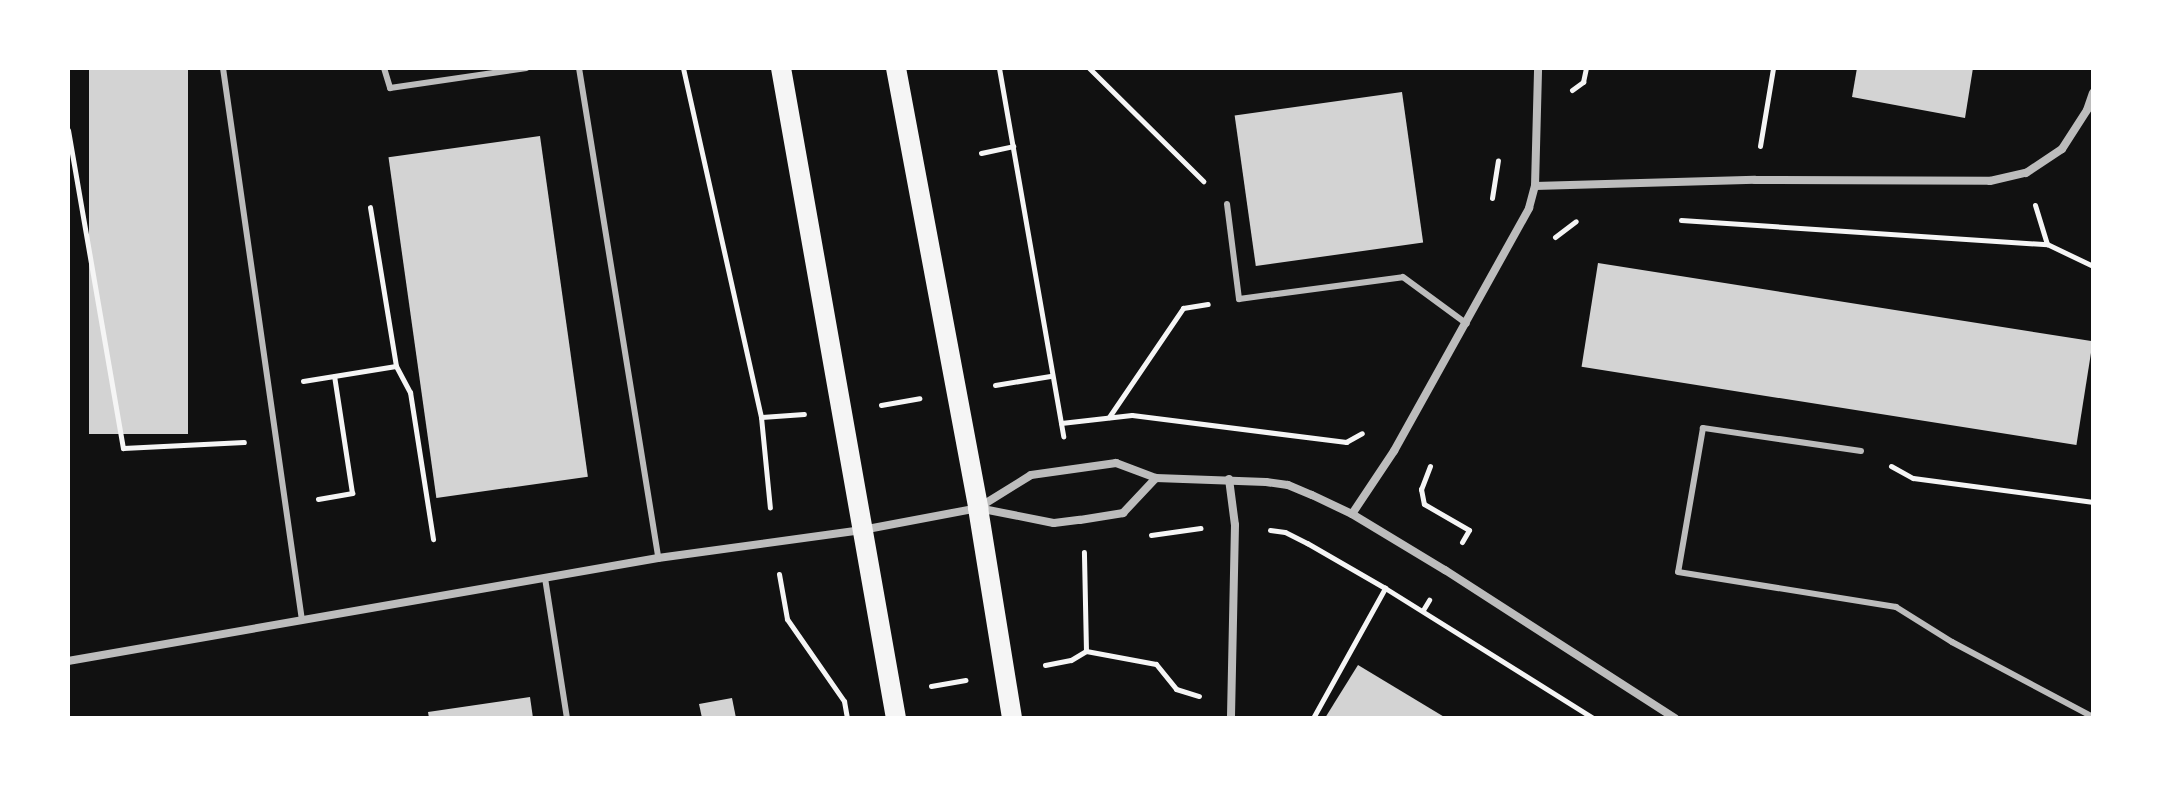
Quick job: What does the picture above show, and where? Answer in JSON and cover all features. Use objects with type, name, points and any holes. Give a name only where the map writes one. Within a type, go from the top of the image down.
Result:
[{"type":"main road","points":[[781,68],[896,718]]},
{"type":"main road","points":[[896,68],[978,508],[1012,718]]},
{"type":"street","points":[[1352,514],[1394,451],[1519,230],[1535,186],[1538,68]]},
{"type":"street","points":[[1535,186],[1755,180],[1990,181],[2026,173],[2062,149],[2087,110],[2093,93]]},
{"type":"street","points":[[68,661],[658,558],[862,530],[978,508],[1031,475],[1116,463],[1156,478],[1229,479],[1288,485],[1352,514],[1675,718]]},
{"type":"street","points":[[978,508],[1054,523],[1123,513],[1156,478]]},
{"type":"street","points":[[1229,479],[1235,525],[1231,718]]},
{"type":"lane","points":[[223,68],[302,620]]},
{"type":"lane","points":[[384,68],[390,88],[527,68]]},
{"type":"lane","points":[[579,68],[658,558]]},
{"type":"lane","points":[[1227,204],[1239,299],[1403,277],[1467,324]]},
{"type":"lane","points":[[1861,451],[1703,428],[1678,572],[1896,607],[1952,642],[2093,717]]},
{"type":"lane","points":[[545,578],[567,718]]},
{"type":"path","points":[[683,68],[761,417],[774,543],[787,619],[844,701],[847,718]]},
{"type":"path","points":[[1089,68],[1227,204]]},
{"type":"path","points":[[68,130],[123,448],[277,441]]},
{"type":"path","points":[[1491,206],[1500,145]]},
{"type":"path","points":[[981,153],[1013,146]]},
{"type":"path","points":[[2026,173],[2047,244]]},
{"type":"path","points":[[370,207],[396,366],[410,392],[433,539]]},
{"type":"path","points":[[1547,244],[1568,225],[1587,216]]},
{"type":"path","points":[[1674,220],[2047,244],[2093,266]]},
{"type":"path","points":[[1108,418],[1183,308],[1239,299]]},
{"type":"path","points":[[291,383],[396,366]]},
{"type":"path","points":[[286,504],[352,493],[334,376]]},
{"type":"path","points":[[761,417],[844,412],[1050,376]]},
{"type":"path","points":[[1060,423],[1132,415],[1346,442],[1364,432],[1372,422]]},
{"type":"path","points":[[1861,451],[1913,478],[2093,502]]},
{"type":"path","points":[[1427,471],[1434,458]]},
{"type":"path","points":[[1143,536],[1235,525],[1285,532],[1385,588],[1593,718]]},
{"type":"path","points":[[1084,550],[1099,546]]},
{"type":"path","points":[[1313,718],[1385,588]]},
{"type":"path","points":[[1086,651],[1156,664],[1176,689],[1230,705]]},
{"type":"building","points":[[89,68],[188,68],[188,434],[89,434]]},
{"type":"building","points":[[1857,68],[1973,68],[1965,118],[1852,97]]},
{"type":"building","points":[[1402,92],[1423,243],[1256,266],[1235,116]]},
{"type":"building","points":[[540,136],[588,477],[436,498],[388,157]]},
{"type":"building","points":[[1598,263],[2093,341],[2076,445],[1582,367]]},
{"type":"building","points":[[1358,665],[1446,718],[1325,718]]},
{"type":"building","points":[[530,697],[533,718],[429,718],[428,712]]},
{"type":"building","points":[[732,698],[736,718],[702,718],[699,704]]}]
